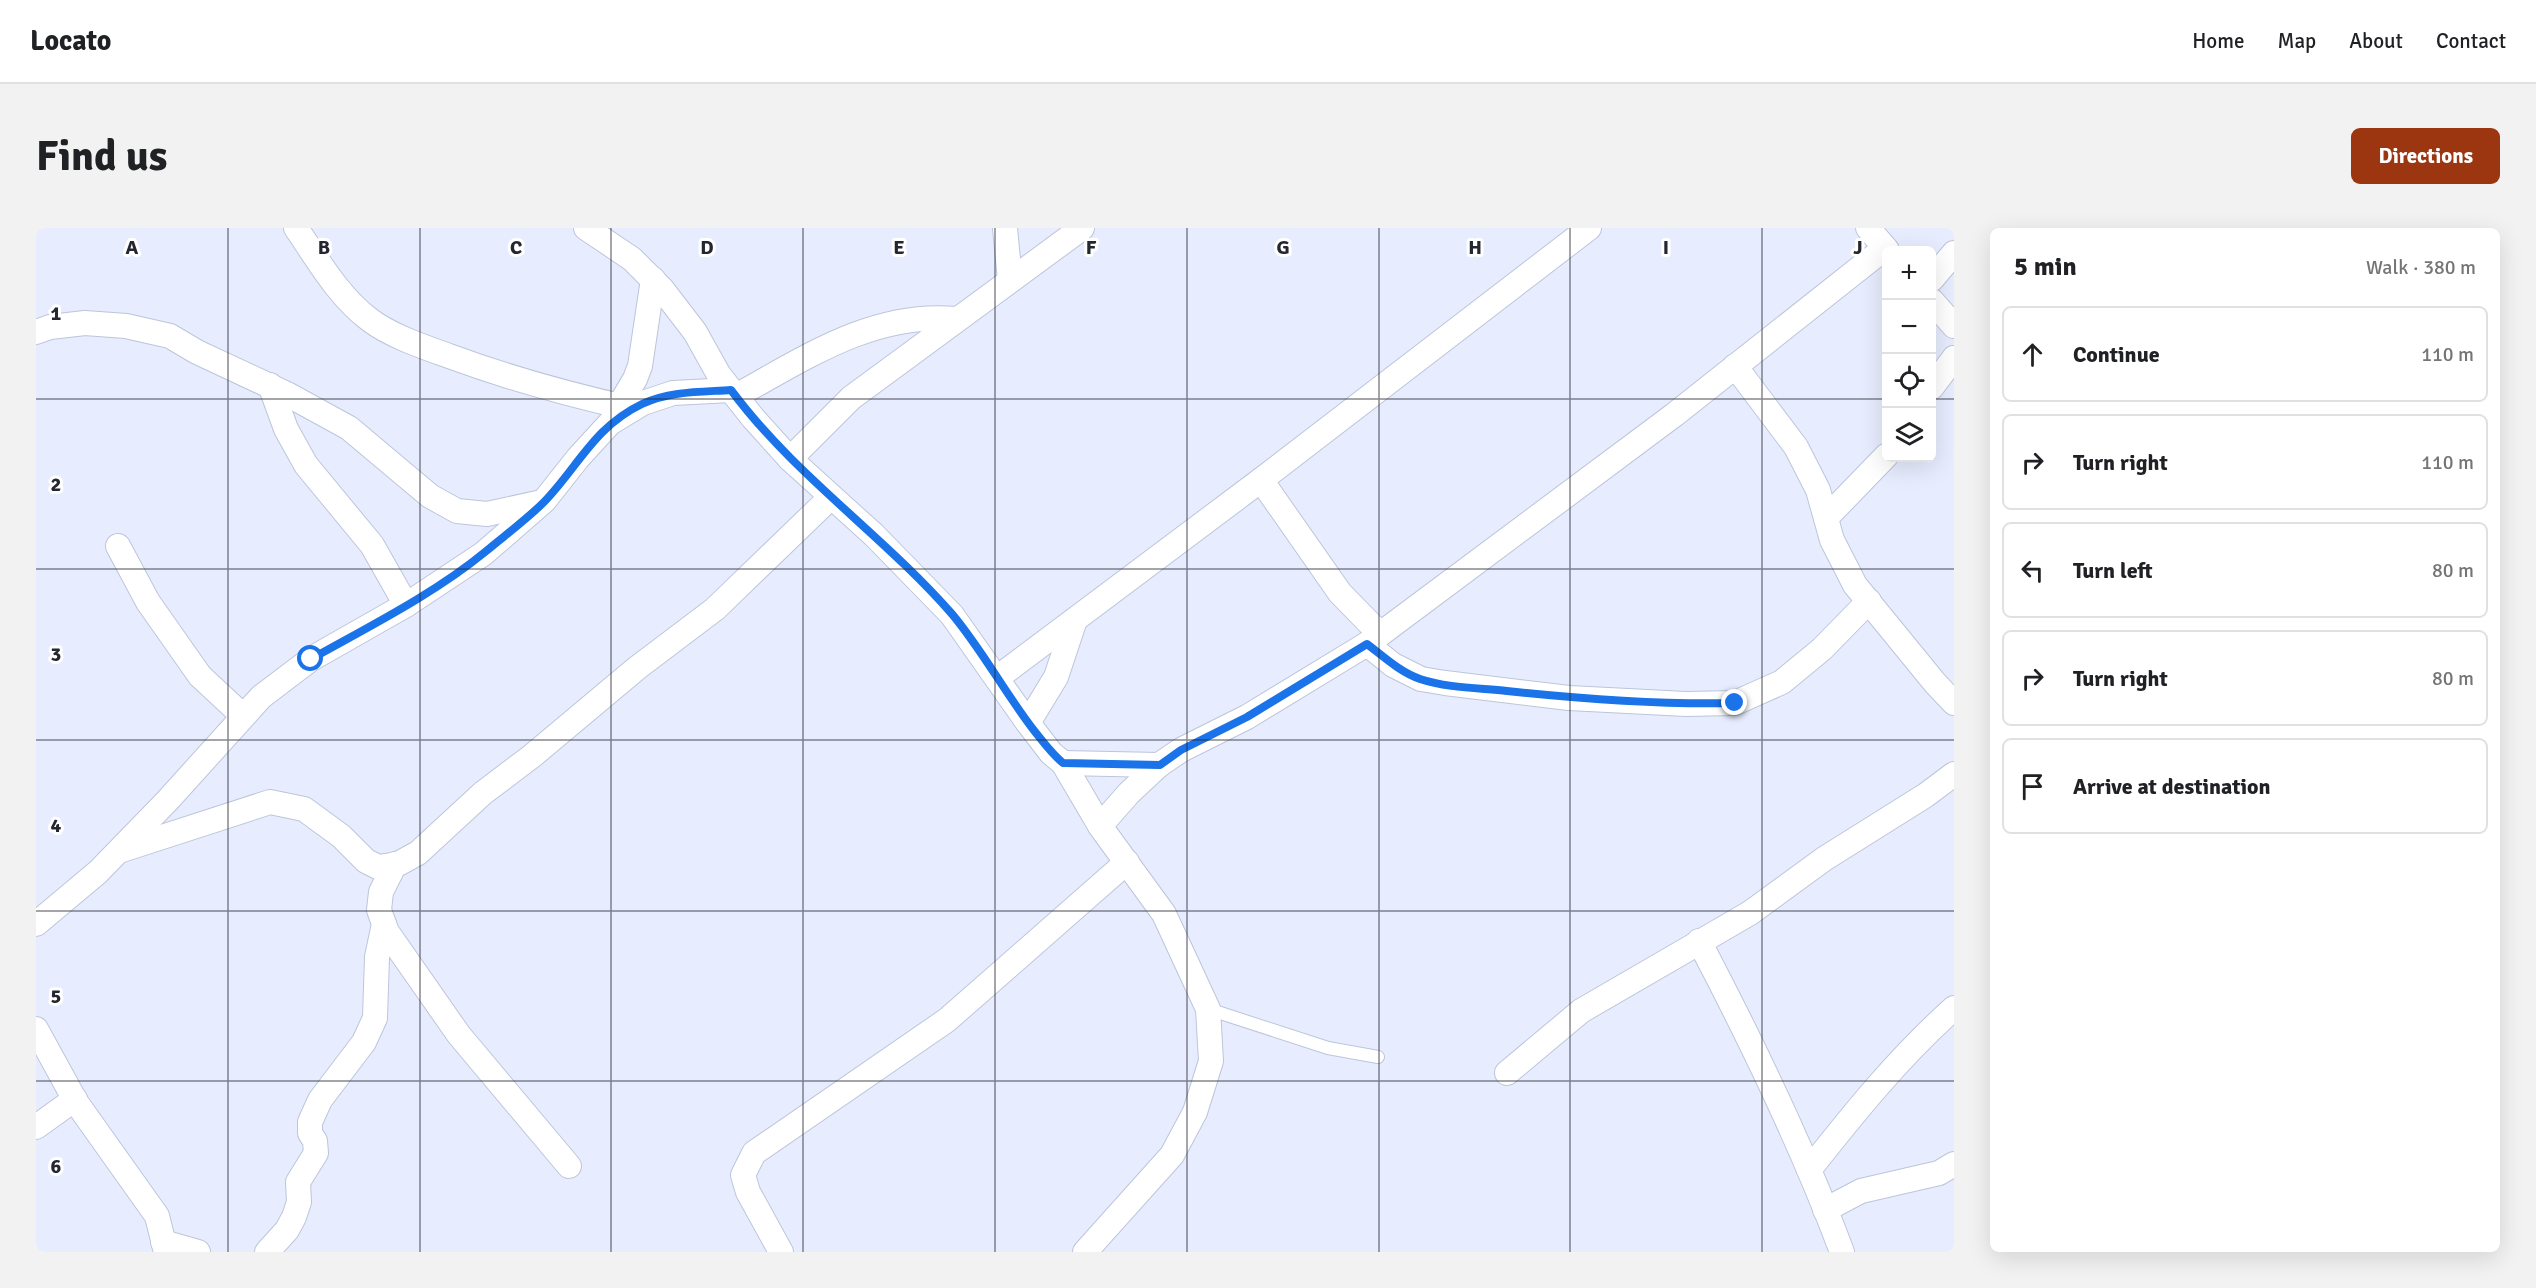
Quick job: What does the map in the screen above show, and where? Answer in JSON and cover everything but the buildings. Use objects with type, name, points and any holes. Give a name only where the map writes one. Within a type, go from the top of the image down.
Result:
[{"type":"street","points":[[296,228],[344,297],[371,321],[422,346],[472,364],[558,392],[626,408]]},
{"type":"street","points":[[586,228],[632,259],[653,279],[695,332],[719,375],[790,459],[874,535],[952,615],[1028,723],[1051,753],[1063,763],[1100,826],[1164,914],[1208,1009],[1211,1061],[1195,1112],[1172,1155],[1085,1252]]},
{"type":"street","points":[[1005,228],[1010,280]]},
{"type":"street","points":[[790,459],[851,398],[1082,228]]},
{"type":"street","points":[[997,678],[1261,480],[1589,228]]},
{"type":"street","points":[[1868,228],[1883,246]]},
{"type":"street","points":[[1100,826],[1129,793],[1160,765],[1181,750],[1257,711],[1374,639],[1555,505],[1882,252]]},
{"type":"street","points":[[1936,274],[1954,253]]},
{"type":"street","points":[[626,408],[640,366],[653,279]]},
{"type":"street","points":[[1936,306],[1954,326]]},
{"type":"street","points":[[36,924],[98,872],[168,800],[261,698],[311,659],[406,605],[483,554],[544,501],[578,458],[626,408],[674,393],[734,393],[852,335],[894,321],[930,316],[956,319]]},
{"type":"street","points":[[36,332],[50,327],[86,323],[126,326],[171,336],[197,352],[270,386],[349,428],[430,496],[457,511],[487,514],[544,501]]},
{"type":"street","points":[[1936,382],[1954,358]]},
{"type":"street","points":[[1736,366],[1796,447],[1818,490],[1832,540],[1855,585],[1935,684],[1954,703]]},
{"type":"street","points":[[270,386],[286,429],[306,465],[372,545],[406,605]]},
{"type":"street","points":[[1826,518],[1882,461]]},
{"type":"street","points":[[1261,480],[1374,639],[1402,670],[1421,679],[1569,698],[1686,704],[1735,703],[1782,682],[1822,649],[1869,602]]},
{"type":"street","points":[[118,851],[270,801],[304,809],[341,836],[366,861],[378,867],[395,864],[418,853],[483,793],[532,756],[637,668],[715,609],[831,497]]},
{"type":"street","points":[[118,546],[148,602],[200,676],[243,716]]},
{"type":"street","points":[[1028,723],[1056,677],[1076,620]]},
{"type":"street","points":[[1063,763],[1160,765]]},
{"type":"street","points":[[1507,1072],[1581,1011],[1749,912],[1824,859],[1926,795],[1954,774]]},
{"type":"street","points":[[781,1252],[748,1192],[743,1175],[754,1152],[946,1020],[1126,862]]},
{"type":"street","points":[[395,864],[381,892],[379,910],[387,932],[459,1035],[569,1166]]},
{"type":"street","points":[[267,1252],[287,1230],[294,1217],[299,1202],[298,1182],[316,1153],[310,1122],[320,1100],[364,1042],[375,1018],[377,957],[384,924]]},
{"type":"street","points":[[1699,941],[1746,1030],[1809,1170],[1842,1252]]},
{"type":"street","points":[[1809,1170],[1883,1078],[1954,1008]]},
{"type":"street","points":[[36,1029],[75,1099],[158,1216],[165,1247],[198,1252]]},
{"type":"street","points":[[36,1127],[75,1099]]},
{"type":"street","points":[[1825,1210],[1861,1191],[1951,1170]]},
{"type":"lane","points":[[1208,1009],[1328,1048],[1378,1057]]},
{"type":"route","points":[[311,659],[406,605],[483,554],[544,501],[578,458],[610,423],[643,403],[674,393],[731,390],[790,459],[874,535],[952,615],[1028,723],[1051,753],[1063,763],[1160,765],[1181,750],[1247,717],[1367,644],[1393,665],[1421,679],[1445,683],[1569,698],[1686,704],[1735,703]]}]
